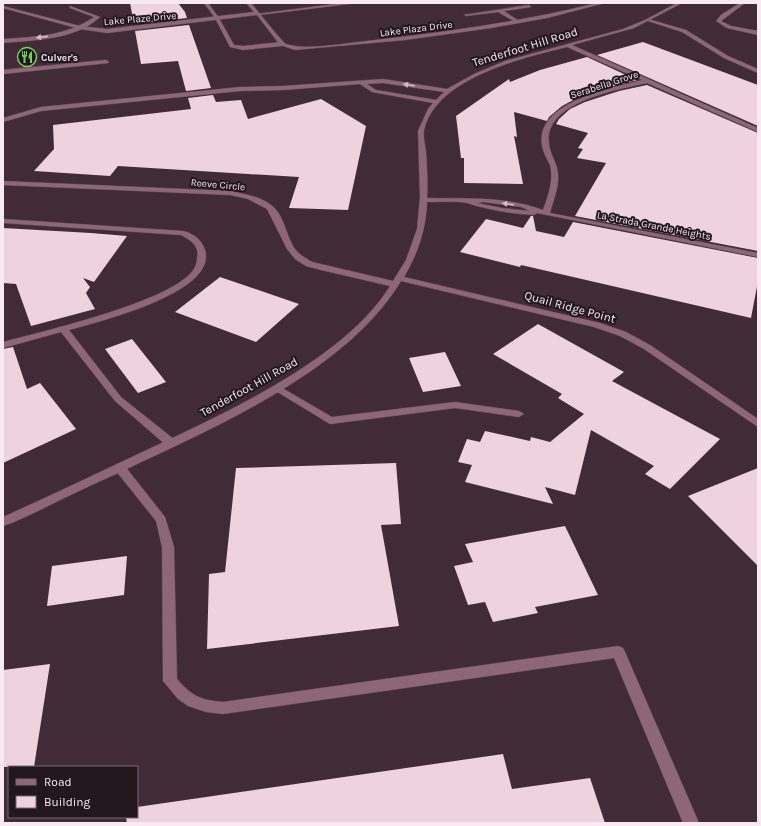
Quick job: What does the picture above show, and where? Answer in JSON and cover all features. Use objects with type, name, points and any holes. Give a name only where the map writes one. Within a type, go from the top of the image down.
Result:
[{"type":"street","points":[[206,3],[217,18]]},
{"type":"street","points":[[248,3],[282,44]]},
{"type":"street","name":"Lake Plaze Drive","points":[[3,7],[80,27],[117,31],[217,18],[355,3]]},
{"type":"street","name":"Lake Plaza Drive","points":[[217,18],[232,46],[243,48],[282,44],[295,48],[306,48],[432,35],[517,22],[565,13],[603,3]]},
{"type":"street","name":"Tenderfoot Hill Road","points":[[3,522],[120,468],[243,407],[277,388],[335,349],[364,323],[397,281],[410,260],[419,235],[423,219],[424,200],[421,131],[423,120],[435,102],[447,92],[459,83],[490,68],[623,30],[650,20],[680,3]]},
{"type":"street","points":[[743,3],[718,21],[729,27],[758,33]]},
{"type":"street","points":[[466,15],[529,6]]},
{"type":"street","points":[[3,41],[51,36],[64,33],[93,21],[98,17],[72,7]]},
{"type":"street","points":[[499,10],[517,22]]},
{"type":"street","points":[[650,20],[684,31],[726,57],[758,71]]},
{"type":"street","points":[[568,46],[758,130]]},
{"type":"street","points":[[3,72],[106,62]]},
{"type":"street","points":[[3,69],[41,68]]},
{"type":"street","points":[[3,120],[41,110],[240,89],[283,88],[383,81],[447,92]]},
{"type":"street","name":"Serabella Grove","points":[[546,214],[555,180],[554,168],[545,146],[544,138],[550,121],[564,108],[578,101],[646,81]]},
{"type":"street","points":[[362,83],[374,91],[435,102]]},
{"type":"street","name":"Reeve Circle","points":[[3,183],[230,193],[250,197],[270,207],[275,214],[291,249],[304,260],[321,268],[397,281]]},
{"type":"street","name":"La Strada Grande Heights","points":[[424,200],[464,201],[480,206],[519,213],[546,214],[758,255]]},
{"type":"street","points":[[3,221],[183,233],[197,241],[201,248],[202,258],[201,267],[190,280],[148,302],[63,329],[3,345]]},
{"type":"street","name":"Quail Ridge Point","points":[[397,281],[597,325],[623,334],[647,347],[758,424]]},
{"type":"street","points":[[63,329],[118,399],[171,443]]},
{"type":"street","points":[[277,388],[330,421],[456,406],[519,414]]},
{"type":"street","points":[[120,468],[161,520],[168,547],[170,681],[183,696],[202,707],[223,708],[618,652],[691,823]]},
{"type":"building","points":[[130,3],[178,3],[185,12],[187,18],[134,24]]},
{"type":"building","points":[[189,25],[211,88],[186,91],[178,61],[141,64],[135,31]]},
{"type":"building","points":[[643,42],[758,85],[758,126],[597,55]]},
{"type":"building","points":[[587,57],[637,80],[595,91],[577,98],[562,106],[549,117],[547,121],[514,112],[517,137],[514,136],[523,184],[464,183],[464,158],[461,158],[456,116],[509,79],[510,82],[540,70]]},
{"type":"building","points":[[647,85],[758,133],[758,251],[575,216],[606,163],[577,158],[583,149],[578,148],[588,133],[556,124],[559,119],[570,109],[585,102],[619,91]]},
{"type":"building","points":[[213,95],[216,102],[241,100],[248,119],[321,99],[366,126],[348,210],[289,208],[299,177],[118,166],[110,176],[34,171],[54,149],[53,125],[191,109],[188,98]]},
{"type":"building","points":[[531,216],[533,216],[536,231],[564,237],[573,222],[758,258],[758,281],[751,318],[521,265],[520,267],[460,252],[486,219],[523,228]]},
{"type":"building","points":[[3,228],[127,236],[94,282],[83,278],[90,287],[86,293],[95,309],[31,326],[16,284],[3,283]]},
{"type":"building","points":[[220,277],[299,304],[256,342],[175,312]]},
{"type":"building","points":[[538,324],[624,372],[612,381],[720,439],[670,489],[645,474],[654,466],[591,430],[575,495],[545,487],[553,504],[465,482],[472,465],[458,462],[467,439],[480,442],[485,431],[530,441],[531,437],[550,442],[584,414],[558,398],[562,394],[493,354]]},
{"type":"building","points":[[132,339],[166,382],[138,393],[105,349]]},
{"type":"building","points":[[13,347],[27,389],[40,383],[76,429],[3,463],[3,349]]},
{"type":"building","points":[[445,352],[461,386],[423,392],[409,358]]},
{"type":"building","points":[[396,463],[401,524],[381,525],[399,626],[207,649],[209,574],[225,572],[236,468]]},
{"type":"building","points":[[758,468],[758,566],[688,496]]},
{"type":"building","points":[[565,526],[598,595],[535,607],[538,613],[493,622],[485,602],[468,605],[454,566],[473,562],[465,544]]},
{"type":"building","points":[[127,556],[124,595],[47,606],[52,566]]},
{"type":"building","points":[[50,664],[34,766],[3,767],[3,670]]},
{"type":"building","points":[[503,754],[512,789],[590,778],[605,823],[127,823],[126,818],[138,818],[138,807]]},
{"type":"place","name":"Culver's","points":[[27,57]]}]
